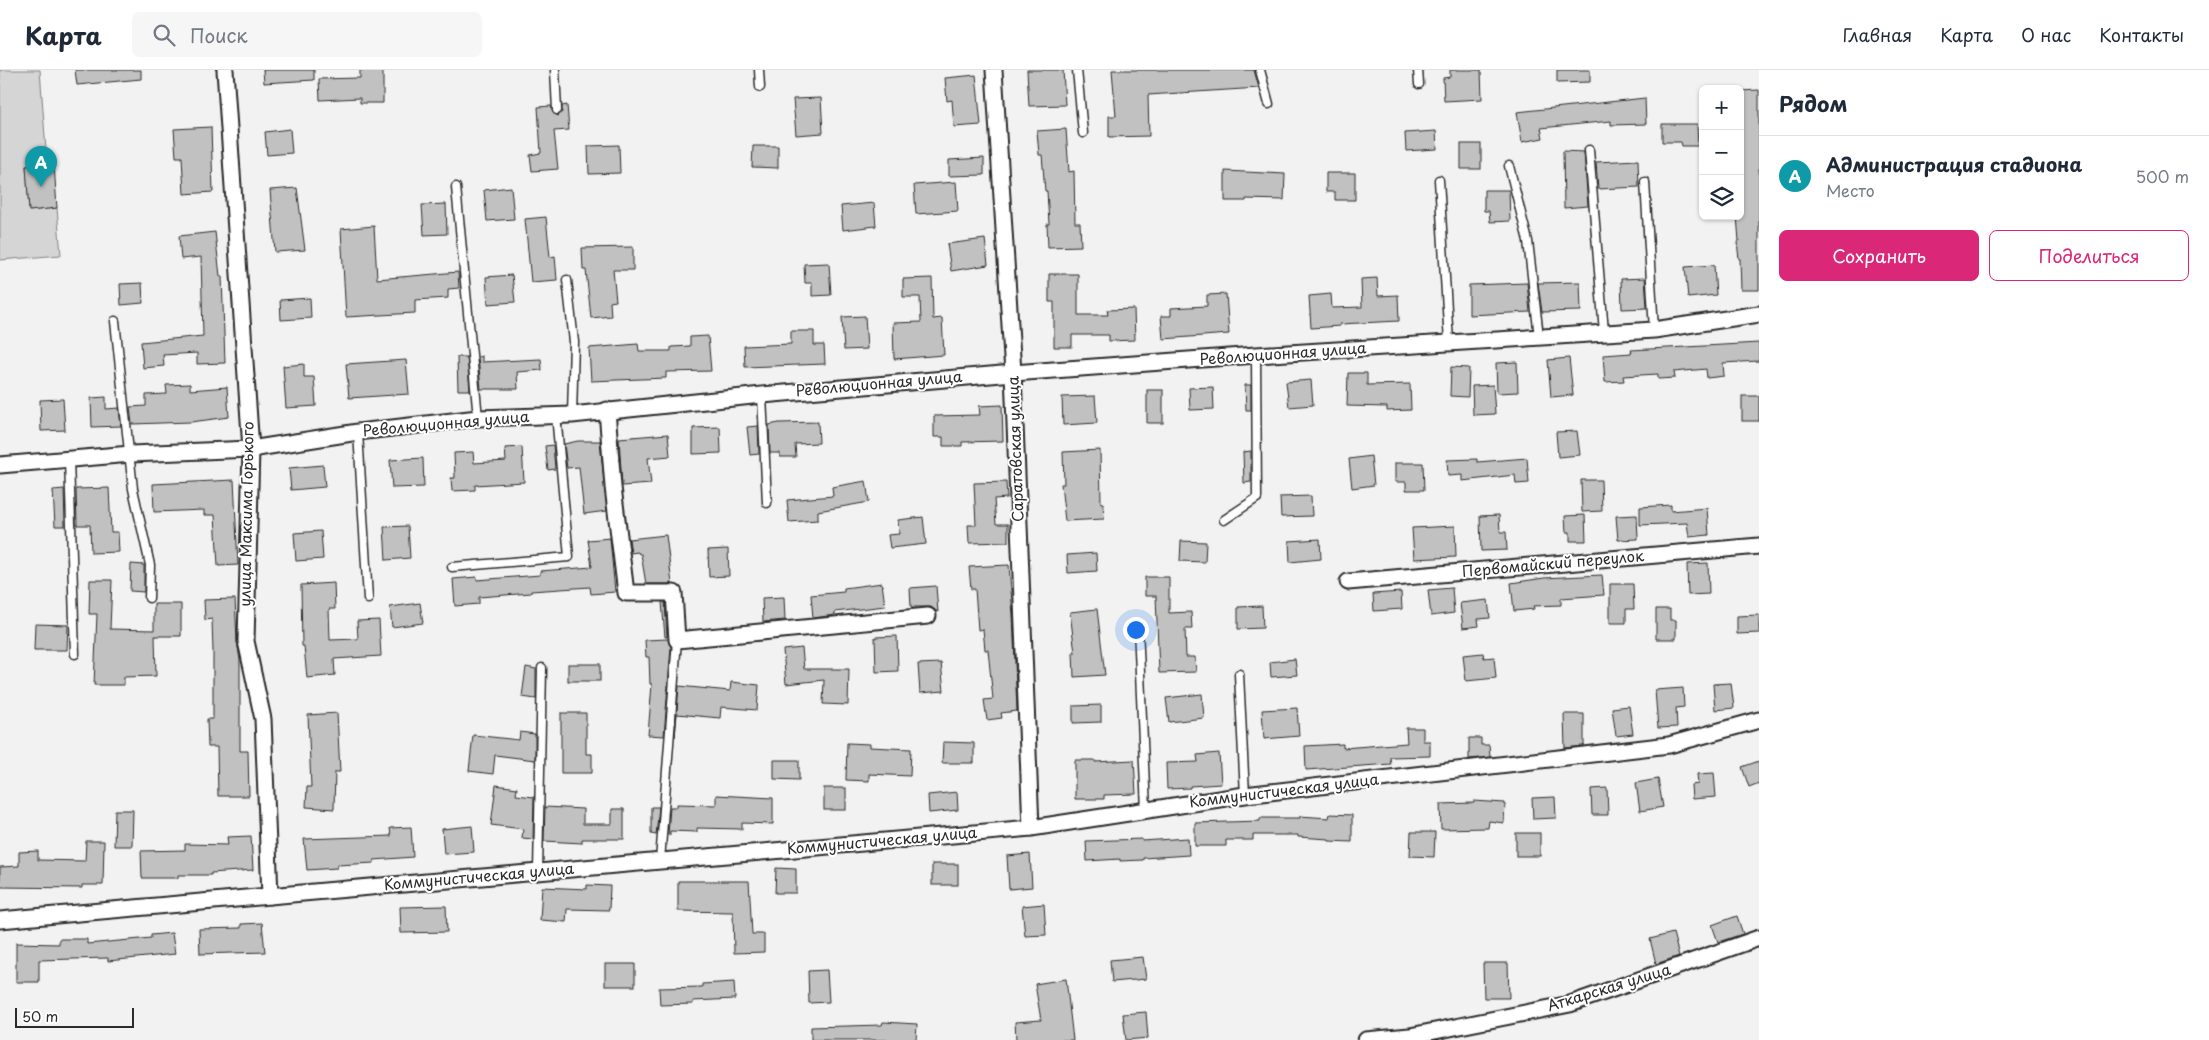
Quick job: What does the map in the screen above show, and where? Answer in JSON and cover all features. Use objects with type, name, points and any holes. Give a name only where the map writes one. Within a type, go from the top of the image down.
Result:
[{"type":"street","name":"улица Максима Горького","points":[[224,70],[251,449],[246,641],[263,719],[270,896]]},
{"type":"street","name":"Саратовская улица","points":[[994,70],[1014,373],[1031,828]]},
{"type":"street","name":"Революционная улица","points":[[0,465],[130,454],[251,449],[358,432],[478,418],[556,414],[572,416],[607,410],[1014,373],[1449,342],[1654,330],[1759,314]]},
{"type":"street","points":[[607,410],[613,487],[626,592],[674,593],[677,640],[928,616]]},
{"type":"street","name":"Первомайский переулок","points":[[1348,582],[1759,546]]},
{"type":"street","name":"Коммунистическая улица","points":[[0,920],[1031,828],[1244,795],[1670,745],[1759,720]]},
{"type":"street","name":"Аткарская улица","points":[[1366,1040],[1413,1038],[1570,1004],[1759,938]]},
{"type":"lane","points":[[555,70],[557,110]]},
{"type":"lane","points":[[759,70],[760,87]]},
{"type":"lane","points":[[1077,70],[1083,133]]},
{"type":"lane","points":[[1260,70],[1269,104]]},
{"type":"lane","points":[[1418,70],[1419,84]]},
{"type":"lane","points":[[1589,150],[1604,332]]},
{"type":"lane","points":[[1509,166],[1528,241],[1539,337]]},
{"type":"lane","points":[[1439,180],[1449,342]]},
{"type":"lane","points":[[1645,182],[1654,330]]},
{"type":"lane","points":[[456,187],[478,418]]},
{"type":"lane","points":[[567,280],[574,342],[572,416]]},
{"type":"lane","points":[[115,321],[133,489],[150,565],[149,598]]},
{"type":"lane","points":[[1224,520],[1257,498],[1256,355]]},
{"type":"lane","points":[[762,395],[767,503]]},
{"type":"lane","points":[[452,567],[569,557],[556,414]]},
{"type":"lane","points":[[358,432],[368,599]]},
{"type":"lane","points":[[69,459],[75,654]]},
{"type":"lane","points":[[1138,627],[1146,810]]},
{"type":"lane","points":[[660,861],[677,640]]},
{"type":"lane","points":[[538,872],[542,668]]},
{"type":"lane","points":[[1239,674],[1244,795]]},
{"type":"shaded area","points":[[0,70],[40,70],[47,164],[26,166],[29,211],[57,208],[61,255],[0,260]]},
{"type":"building","points":[[75,70],[141,70],[141,79],[77,85]]},
{"type":"building","points":[[263,70],[314,70],[314,80],[264,83]]},
{"type":"building","points":[[360,70],[383,70],[383,103],[360,103],[360,98],[320,100],[319,79],[360,78]]},
{"type":"building","points":[[1027,70],[1063,70],[1065,105],[1029,106]]},
{"type":"building","points":[[1112,70],[1254,70],[1259,88],[1148,95],[1149,136],[1109,137],[1109,116],[1116,116]]},
{"type":"building","points":[[1450,70],[1481,70],[1482,99],[1444,101],[1443,78],[1450,77]]},
{"type":"building","points":[[1557,70],[1590,70],[1590,82],[1557,83]]},
{"type":"building","points":[[976,75],[981,125],[954,127],[952,100],[947,101],[945,78]]},
{"type":"building","points":[[1759,90],[1759,290],[1741,290],[1740,259],[1737,242],[1739,241],[1737,220],[1744,220],[1744,91]]},
{"type":"building","points":[[821,98],[823,133],[796,135],[793,99]]},
{"type":"building","points":[[1645,98],[1646,124],[1611,125],[1611,121],[1541,128],[1543,138],[1522,142],[1517,112]]},
{"type":"building","points":[[567,105],[569,130],[554,131],[558,169],[532,171],[530,155],[541,153],[538,107],[551,106],[553,113],[558,116],[562,112],[562,106]]},
{"type":"building","points":[[1662,124],[1697,124],[1698,146],[1682,146],[1681,142],[1662,142]]},
{"type":"building","points":[[211,127],[213,192],[184,194],[182,157],[176,157],[174,129]]},
{"type":"building","points":[[290,129],[292,153],[267,155],[265,132]]},
{"type":"building","points":[[1066,129],[1069,172],[1074,171],[1075,223],[1080,223],[1081,246],[1048,247],[1047,191],[1045,191],[1042,155],[1039,155],[1037,131]]},
{"type":"building","points":[[1436,131],[1437,149],[1406,151],[1405,133]]},
{"type":"building","points":[[1461,144],[1481,144],[1481,169],[1461,169]]},
{"type":"building","points":[[619,145],[620,173],[589,174],[588,146]]},
{"type":"building","points":[[753,146],[778,146],[778,168],[752,167]]},
{"type":"building","points":[[1563,151],[1584,152],[1588,206],[1564,208]]},
{"type":"building","points":[[984,158],[984,175],[949,176],[949,160]]},
{"type":"building","points":[[1638,160],[1639,187],[1598,189],[1596,162]]},
{"type":"building","points":[[54,164],[57,208],[29,211],[26,166]]},
{"type":"building","points":[[1225,171],[1285,174],[1284,200],[1246,199],[1246,201],[1225,201]]},
{"type":"building","points":[[1326,173],[1355,173],[1355,200],[1335,200],[1335,192],[1326,192]]},
{"type":"building","points":[[956,182],[958,211],[916,214],[914,185]]},
{"type":"building","points":[[511,187],[514,219],[487,221],[484,190]]},
{"type":"building","points":[[297,188],[305,250],[275,252],[270,190]]},
{"type":"building","points":[[1484,190],[1509,190],[1510,221],[1490,222],[1489,211],[1484,211]]},
{"type":"building","points":[[874,203],[876,226],[843,230],[841,206]]},
{"type":"building","points":[[446,204],[447,234],[424,235],[422,205]]},
{"type":"building","points":[[546,217],[550,257],[555,256],[557,280],[531,282],[525,219]]},
{"type":"building","points":[[374,226],[377,279],[458,272],[459,288],[448,289],[448,298],[415,300],[415,313],[346,317],[341,229]]},
{"type":"building","points":[[215,232],[220,276],[222,276],[225,363],[197,364],[197,353],[163,355],[164,366],[143,368],[141,342],[203,336],[201,257],[181,259],[179,236]]},
{"type":"building","points":[[985,239],[988,265],[951,271],[947,244]]},
{"type":"building","points":[[633,247],[633,270],[613,270],[616,301],[610,302],[611,316],[591,318],[586,270],[583,270],[582,248]]},
{"type":"building","points":[[829,263],[831,295],[812,296],[812,283],[805,283],[804,264]]},
{"type":"building","points":[[1714,265],[1716,295],[1688,298],[1685,267]]},
{"type":"building","points":[[1049,274],[1078,274],[1078,315],[1108,315],[1107,310],[1134,309],[1135,340],[1109,341],[1109,335],[1072,335],[1072,347],[1054,347],[1054,302],[1049,302]]},
{"type":"building","points":[[512,275],[515,302],[488,304],[486,277]]},
{"type":"building","points":[[932,278],[933,319],[942,318],[944,355],[894,359],[893,323],[921,322],[920,297],[903,297],[903,279]]},
{"type":"building","points":[[1377,278],[1378,296],[1398,295],[1399,321],[1340,324],[1340,326],[1311,328],[1309,296],[1331,294],[1332,308],[1362,307],[1361,279]]},
{"type":"building","points":[[1645,278],[1647,308],[1622,309],[1621,279]]},
{"type":"building","points":[[1580,282],[1581,311],[1542,312],[1538,283]]},
{"type":"building","points":[[142,283],[143,303],[121,305],[120,284]]},
{"type":"building","points":[[1527,283],[1530,312],[1469,315],[1469,285]]},
{"type":"building","points":[[1226,294],[1229,334],[1163,339],[1161,316],[1171,316],[1171,308],[1207,306],[1207,295]]},
{"type":"building","points":[[310,298],[311,318],[281,320],[280,300]]},
{"type":"building","points":[[865,316],[867,349],[844,350],[842,317]]},
{"type":"building","points":[[791,331],[814,331],[814,345],[824,345],[825,364],[745,367],[744,346],[791,344]]},
{"type":"building","points":[[708,336],[711,371],[666,372],[666,378],[591,381],[589,348],[638,344],[639,351],[671,351],[671,347],[690,346],[690,337]]},
{"type":"building","points":[[1759,343],[1759,361],[1723,363],[1724,376],[1707,378],[1706,369],[1674,372],[1675,378],[1658,379],[1658,374],[1623,376],[1624,381],[1605,382],[1603,355],[1632,353],[1631,350]]},
{"type":"building","points":[[482,356],[482,362],[541,359],[542,370],[517,372],[518,389],[481,389],[478,357]]},
{"type":"building","points":[[457,357],[467,357],[470,390],[458,390]]},
{"type":"building","points":[[1569,358],[1573,395],[1551,397],[1548,360]]},
{"type":"building","points":[[406,360],[409,394],[349,398],[346,364]]},
{"type":"building","points":[[1517,362],[1518,392],[1497,393],[1496,363]]},
{"type":"building","points":[[304,364],[304,377],[314,377],[316,406],[286,408],[283,366]]},
{"type":"building","points":[[1451,367],[1469,368],[1468,397],[1450,396]]},
{"type":"building","points":[[1348,373],[1367,373],[1367,385],[1410,384],[1411,410],[1387,411],[1387,407],[1347,406]]},
{"type":"building","points":[[1311,380],[1313,405],[1289,407],[1286,382]]},
{"type":"building","points":[[190,384],[190,390],[227,387],[229,417],[191,422],[132,424],[130,407],[146,406],[146,395],[167,394],[166,385]]},
{"type":"building","points":[[1245,385],[1251,385],[1251,410],[1246,410]]},
{"type":"building","points":[[1493,385],[1495,414],[1473,415],[1472,386]]},
{"type":"building","points":[[1213,387],[1214,409],[1190,410],[1189,388]]},
{"type":"building","points":[[1147,390],[1163,390],[1163,423],[1147,423]]},
{"type":"building","points":[[1095,396],[1097,423],[1063,425],[1062,397]]},
{"type":"building","points":[[1742,396],[1759,396],[1759,421],[1742,421]]},
{"type":"building","points":[[106,397],[106,409],[119,408],[121,426],[92,427],[91,398]]},
{"type":"building","points":[[63,399],[65,430],[41,431],[40,400]]},
{"type":"building","points":[[1002,405],[1003,441],[962,442],[962,446],[943,446],[943,437],[934,437],[934,416],[980,415],[979,406]]},
{"type":"building","points":[[818,422],[819,443],[795,444],[796,457],[780,457],[780,453],[770,453],[769,425]]},
{"type":"building","points":[[758,426],[759,454],[750,455],[747,427]]},
{"type":"building","points":[[720,427],[721,453],[693,454],[693,428]]},
{"type":"building","points":[[1577,431],[1580,455],[1558,457],[1556,432]]},
{"type":"building","points":[[668,434],[670,456],[648,458],[651,484],[622,486],[619,438]]},
{"type":"building","points":[[578,441],[600,441],[607,511],[584,514],[579,467],[567,468],[564,444]]},
{"type":"building","points":[[553,445],[555,469],[548,470],[545,446]]},
{"type":"building","points":[[522,447],[524,482],[475,485],[475,490],[452,491],[451,478],[455,478],[454,453],[473,452],[474,463],[506,461],[505,448]]},
{"type":"building","points":[[1100,450],[1101,503],[1103,503],[1104,519],[1065,521],[1061,484],[1064,484],[1063,452]]},
{"type":"building","points":[[1251,451],[1251,482],[1244,483],[1243,452]]},
{"type":"building","points":[[1371,456],[1374,485],[1352,488],[1349,459]]},
{"type":"building","points":[[423,458],[424,487],[392,488],[390,460]]},
{"type":"building","points":[[1527,458],[1529,483],[1516,484],[1515,475],[1462,481],[1462,475],[1448,476],[1447,460],[1477,459],[1477,462]]},
{"type":"building","points":[[1395,463],[1423,463],[1424,490],[1406,490],[1406,482],[1395,482]]},
{"type":"building","points":[[323,465],[325,487],[291,490],[289,468]]},
{"type":"building","points":[[234,480],[238,565],[218,566],[215,515],[204,515],[204,510],[154,512],[153,484]]},
{"type":"building","points":[[1581,480],[1601,480],[1602,511],[1582,512]]},
{"type":"building","points":[[866,481],[869,502],[818,511],[818,520],[789,522],[787,500],[833,496],[832,487]]},
{"type":"building","points":[[1006,482],[1007,498],[994,499],[996,524],[1008,524],[1008,542],[969,543],[968,525],[976,525],[974,483]]},
{"type":"building","points":[[109,488],[111,532],[118,532],[119,552],[91,553],[90,525],[77,525],[76,489]]},
{"type":"building","points":[[64,489],[65,526],[55,526],[53,490]]},
{"type":"building","points":[[1311,496],[1312,516],[1281,517],[1280,497]]},
{"type":"building","points":[[1671,505],[1671,511],[1707,508],[1709,535],[1689,537],[1687,523],[1640,525],[1640,507]]},
{"type":"building","points":[[1499,515],[1500,532],[1506,532],[1507,550],[1481,551],[1480,516]]},
{"type":"building","points":[[1585,515],[1586,541],[1570,541],[1570,532],[1566,532],[1565,516]]},
{"type":"building","points":[[1637,515],[1638,539],[1618,540],[1616,516]]},
{"type":"building","points":[[923,517],[926,544],[890,548],[888,535],[899,534],[898,520]]},
{"type":"building","points":[[408,526],[410,558],[386,560],[384,527]]},
{"type":"building","points":[[1455,526],[1456,557],[1414,559],[1412,528]]},
{"type":"building","points":[[321,531],[323,559],[296,561],[294,533]]},
{"type":"building","points":[[666,535],[672,584],[646,584],[641,554],[638,552],[631,553],[629,539]]},
{"type":"building","points":[[610,538],[615,592],[591,594],[590,587],[531,591],[531,593],[479,597],[479,604],[455,606],[453,579],[477,577],[477,580],[540,575],[540,571],[592,567],[588,540]]},
{"type":"building","points":[[1320,539],[1321,559],[1290,562],[1289,541]]},
{"type":"building","points":[[1181,541],[1206,542],[1205,562],[1180,561]]},
{"type":"building","points":[[728,549],[729,576],[709,577],[708,550]]},
{"type":"building","points":[[1096,553],[1097,571],[1068,573],[1067,555]]},
{"type":"building","points":[[1708,563],[1709,594],[1688,595],[1687,564]]},
{"type":"building","points":[[131,564],[144,565],[144,592],[130,591]]},
{"type":"building","points":[[1009,565],[1017,711],[1001,713],[1002,718],[987,720],[984,700],[993,699],[988,650],[985,650],[983,629],[978,630],[975,589],[971,589],[969,567]]},
{"type":"building","points":[[1602,575],[1604,595],[1561,598],[1561,605],[1533,606],[1534,609],[1514,611],[1511,583],[1544,578]]},
{"type":"building","points":[[1145,577],[1169,577],[1169,613],[1191,612],[1192,629],[1185,629],[1186,657],[1195,657],[1196,672],[1159,673],[1156,596],[1145,596]]},
{"type":"building","points":[[90,580],[112,580],[110,629],[154,630],[154,604],[181,604],[181,636],[155,636],[156,676],[124,677],[124,685],[94,685],[97,614],[89,614]]},
{"type":"building","points":[[334,583],[335,609],[329,609],[330,640],[358,639],[357,621],[379,620],[381,656],[334,659],[335,675],[307,678],[304,646],[302,646],[301,585]]},
{"type":"building","points":[[882,583],[885,606],[835,612],[835,615],[813,618],[811,595],[844,592],[844,588]]},
{"type":"building","points":[[1610,584],[1633,584],[1634,609],[1626,609],[1626,623],[1610,623]]},
{"type":"building","points":[[936,586],[938,612],[931,607],[911,607],[910,588]]},
{"type":"building","points":[[1452,588],[1454,613],[1431,616],[1428,590]]},
{"type":"building","points":[[1401,592],[1402,609],[1374,611],[1373,594]]},
{"type":"building","points":[[784,597],[785,620],[763,622],[762,598]]},
{"type":"building","points":[[235,599],[240,660],[240,751],[248,751],[249,796],[218,796],[217,747],[208,747],[207,719],[213,719],[212,619],[205,620],[204,600]]},
{"type":"building","points":[[1488,600],[1490,618],[1478,619],[1479,626],[1463,628],[1460,603]]},
{"type":"building","points":[[662,602],[665,602],[667,637],[665,637]]},
{"type":"building","points":[[420,603],[423,623],[392,627],[390,607]]},
{"type":"building","points":[[1262,606],[1263,628],[1238,629],[1238,607]]},
{"type":"building","points":[[1097,609],[1105,675],[1074,677],[1073,653],[1075,653],[1070,612]]},
{"type":"building","points":[[1656,609],[1670,609],[1670,620],[1676,620],[1676,639],[1656,639]]},
{"type":"building","points":[[1759,615],[1759,633],[1737,634],[1737,616]]},
{"type":"building","points":[[35,624],[68,625],[67,650],[34,650]]},
{"type":"building","points":[[897,636],[898,671],[876,672],[875,637]]},
{"type":"building","points":[[668,639],[671,647],[664,736],[648,735],[652,684],[650,684],[649,657],[646,657],[645,640]]},
{"type":"building","points":[[802,648],[804,669],[849,669],[848,705],[823,704],[824,680],[786,684],[783,650]]},
{"type":"building","points":[[1483,653],[1484,658],[1494,657],[1496,678],[1466,681],[1463,655]]},
{"type":"building","points":[[1295,659],[1297,675],[1271,677],[1270,662]]},
{"type":"building","points":[[941,663],[944,691],[920,693],[918,664]]},
{"type":"building","points":[[568,664],[600,664],[600,681],[568,681]]},
{"type":"building","points":[[526,667],[536,669],[536,699],[522,697]]},
{"type":"building","points":[[731,682],[759,685],[757,710],[721,707],[720,718],[677,714],[675,737],[679,686],[730,691]]},
{"type":"building","points":[[1731,683],[1734,708],[1715,710],[1713,684]]},
{"type":"building","points":[[1683,688],[1684,707],[1676,708],[1677,727],[1658,728],[1655,690]]},
{"type":"building","points":[[1202,694],[1204,718],[1169,722],[1166,698]]},
{"type":"building","points":[[1101,705],[1101,722],[1073,723],[1073,706]]},
{"type":"building","points":[[1629,706],[1633,734],[1616,736],[1612,708]]},
{"type":"building","points":[[1297,708],[1299,736],[1264,739],[1262,710]]},
{"type":"building","points":[[337,713],[340,772],[335,772],[334,809],[306,807],[307,787],[311,787],[308,715]]},
{"type":"building","points":[[561,713],[586,713],[586,754],[592,754],[592,773],[561,773]]},
{"type":"building","points":[[1564,714],[1584,714],[1584,746],[1565,748]]},
{"type":"building","points":[[1406,728],[1423,728],[1423,741],[1430,741],[1430,756],[1390,757],[1391,764],[1306,770],[1305,746],[1343,744],[1343,748],[1407,743]]},
{"type":"building","points":[[520,732],[535,734],[535,760],[495,755],[493,774],[469,771],[473,735],[519,740]]},
{"type":"building","points":[[1469,738],[1481,738],[1481,745],[1489,745],[1490,757],[1469,759]]},
{"type":"building","points":[[943,742],[974,743],[974,763],[942,763]]},
{"type":"building","points":[[847,743],[870,744],[870,747],[911,749],[910,776],[869,774],[869,781],[846,780]]},
{"type":"building","points":[[1219,753],[1221,784],[1167,789],[1166,763],[1198,762],[1197,755]]},
{"type":"building","points":[[774,760],[799,760],[799,780],[774,779]]},
{"type":"building","points":[[1075,760],[1095,760],[1095,762],[1134,760],[1136,794],[1104,795],[1104,799],[1075,799]]},
{"type":"building","points":[[1759,761],[1759,783],[1749,787],[1742,767]]},
{"type":"building","points":[[1714,773],[1716,797],[1692,799],[1691,785],[1698,784],[1697,774]]},
{"type":"building","points":[[1658,779],[1663,807],[1640,811],[1636,783]]},
{"type":"building","points":[[496,785],[517,788],[516,795],[534,797],[533,839],[522,838],[523,829],[491,825]]},
{"type":"building","points":[[824,788],[846,788],[846,810],[824,810]]},
{"type":"building","points":[[1607,788],[1608,815],[1592,815],[1591,789]]},
{"type":"building","points":[[957,792],[958,810],[929,813],[928,795]]},
{"type":"building","points":[[716,795],[773,798],[773,824],[742,823],[742,829],[697,828],[697,832],[670,831],[670,835],[668,835],[670,807],[677,807],[677,804],[716,805]]},
{"type":"building","points":[[1555,797],[1556,818],[1533,819],[1532,798]]},
{"type":"building","points":[[1474,801],[1505,803],[1504,823],[1489,821],[1488,828],[1441,829],[1440,804],[1474,803]]},
{"type":"building","points":[[545,807],[583,809],[583,824],[612,824],[612,809],[624,809],[624,839],[582,839],[582,843],[544,841]]},
{"type":"building","points":[[651,807],[659,807],[656,835],[651,834]]},
{"type":"building","points":[[115,810],[133,810],[132,846],[114,846]]},
{"type":"building","points":[[1330,814],[1352,815],[1352,842],[1298,837],[1298,835],[1253,835],[1253,840],[1226,840],[1226,846],[1195,846],[1195,823],[1260,821],[1260,818],[1300,818],[1300,816],[1329,818]]},
{"type":"building","points":[[472,826],[474,852],[444,854],[442,829]]},
{"type":"building","points":[[411,827],[413,857],[374,860],[374,863],[337,865],[337,868],[307,870],[304,839],[391,836],[390,828]]},
{"type":"building","points":[[1411,832],[1435,832],[1434,857],[1410,856]]},
{"type":"building","points":[[1516,833],[1540,833],[1540,856],[1516,856]]},
{"type":"building","points":[[251,836],[253,870],[211,873],[211,875],[178,875],[178,878],[142,878],[141,851],[185,850],[185,844],[228,845],[227,837]]},
{"type":"building","points":[[1188,838],[1189,855],[1143,858],[1143,860],[1087,861],[1086,841],[1142,839],[1142,841]]},
{"type":"building","points":[[86,841],[104,841],[103,885],[82,885],[82,888],[0,887],[0,867],[19,866],[19,852],[38,851],[38,860],[85,861]]},
{"type":"building","points":[[1030,854],[1032,887],[1009,889],[1007,856]]},
{"type":"building","points":[[932,864],[958,864],[958,885],[932,885]]},
{"type":"building","points":[[776,868],[796,869],[796,893],[775,893]]},
{"type":"building","points":[[678,881],[749,881],[752,934],[764,934],[764,952],[734,953],[733,912],[678,911]]},
{"type":"building","points":[[587,885],[610,886],[609,910],[567,909],[566,922],[540,920],[542,887],[587,889]]},
{"type":"building","points":[[1044,904],[1046,935],[1025,936],[1022,906]]},
{"type":"building","points":[[446,906],[447,932],[401,933],[400,907]]},
{"type":"building","points":[[1737,916],[1743,934],[1718,942],[1712,925]]},
{"type":"building","points":[[262,923],[265,952],[200,954],[199,929],[241,928],[241,924]]},
{"type":"building","points":[[172,933],[175,954],[108,961],[108,958],[39,960],[39,982],[16,982],[16,943],[59,944],[59,939],[87,939],[87,944],[151,938],[151,935]]},
{"type":"building","points":[[1673,933],[1679,956],[1656,964],[1650,939]]},
{"type":"building","points":[[1143,957],[1146,979],[1112,982],[1110,960]]},
{"type":"building","points":[[1483,963],[1508,963],[1509,998],[1484,998]]},
{"type":"building","points":[[605,964],[635,964],[635,986],[605,986]]},
{"type":"building","points":[[827,970],[829,1002],[809,1003],[808,971]]},
{"type":"building","points":[[1066,979],[1073,1040],[1016,1040],[1015,1022],[1041,1020],[1035,984]]},
{"type":"building","points":[[734,982],[735,999],[693,1001],[693,1004],[660,1005],[659,988],[702,987],[702,984]]},
{"type":"building","points":[[1146,1012],[1148,1038],[1126,1040],[1123,1014]]},
{"type":"building","points":[[883,1022],[917,1024],[916,1040],[811,1040],[811,1027],[882,1025]]},
{"type":"place","name":"Администрация стадиона","points":[[41,187]]}]
